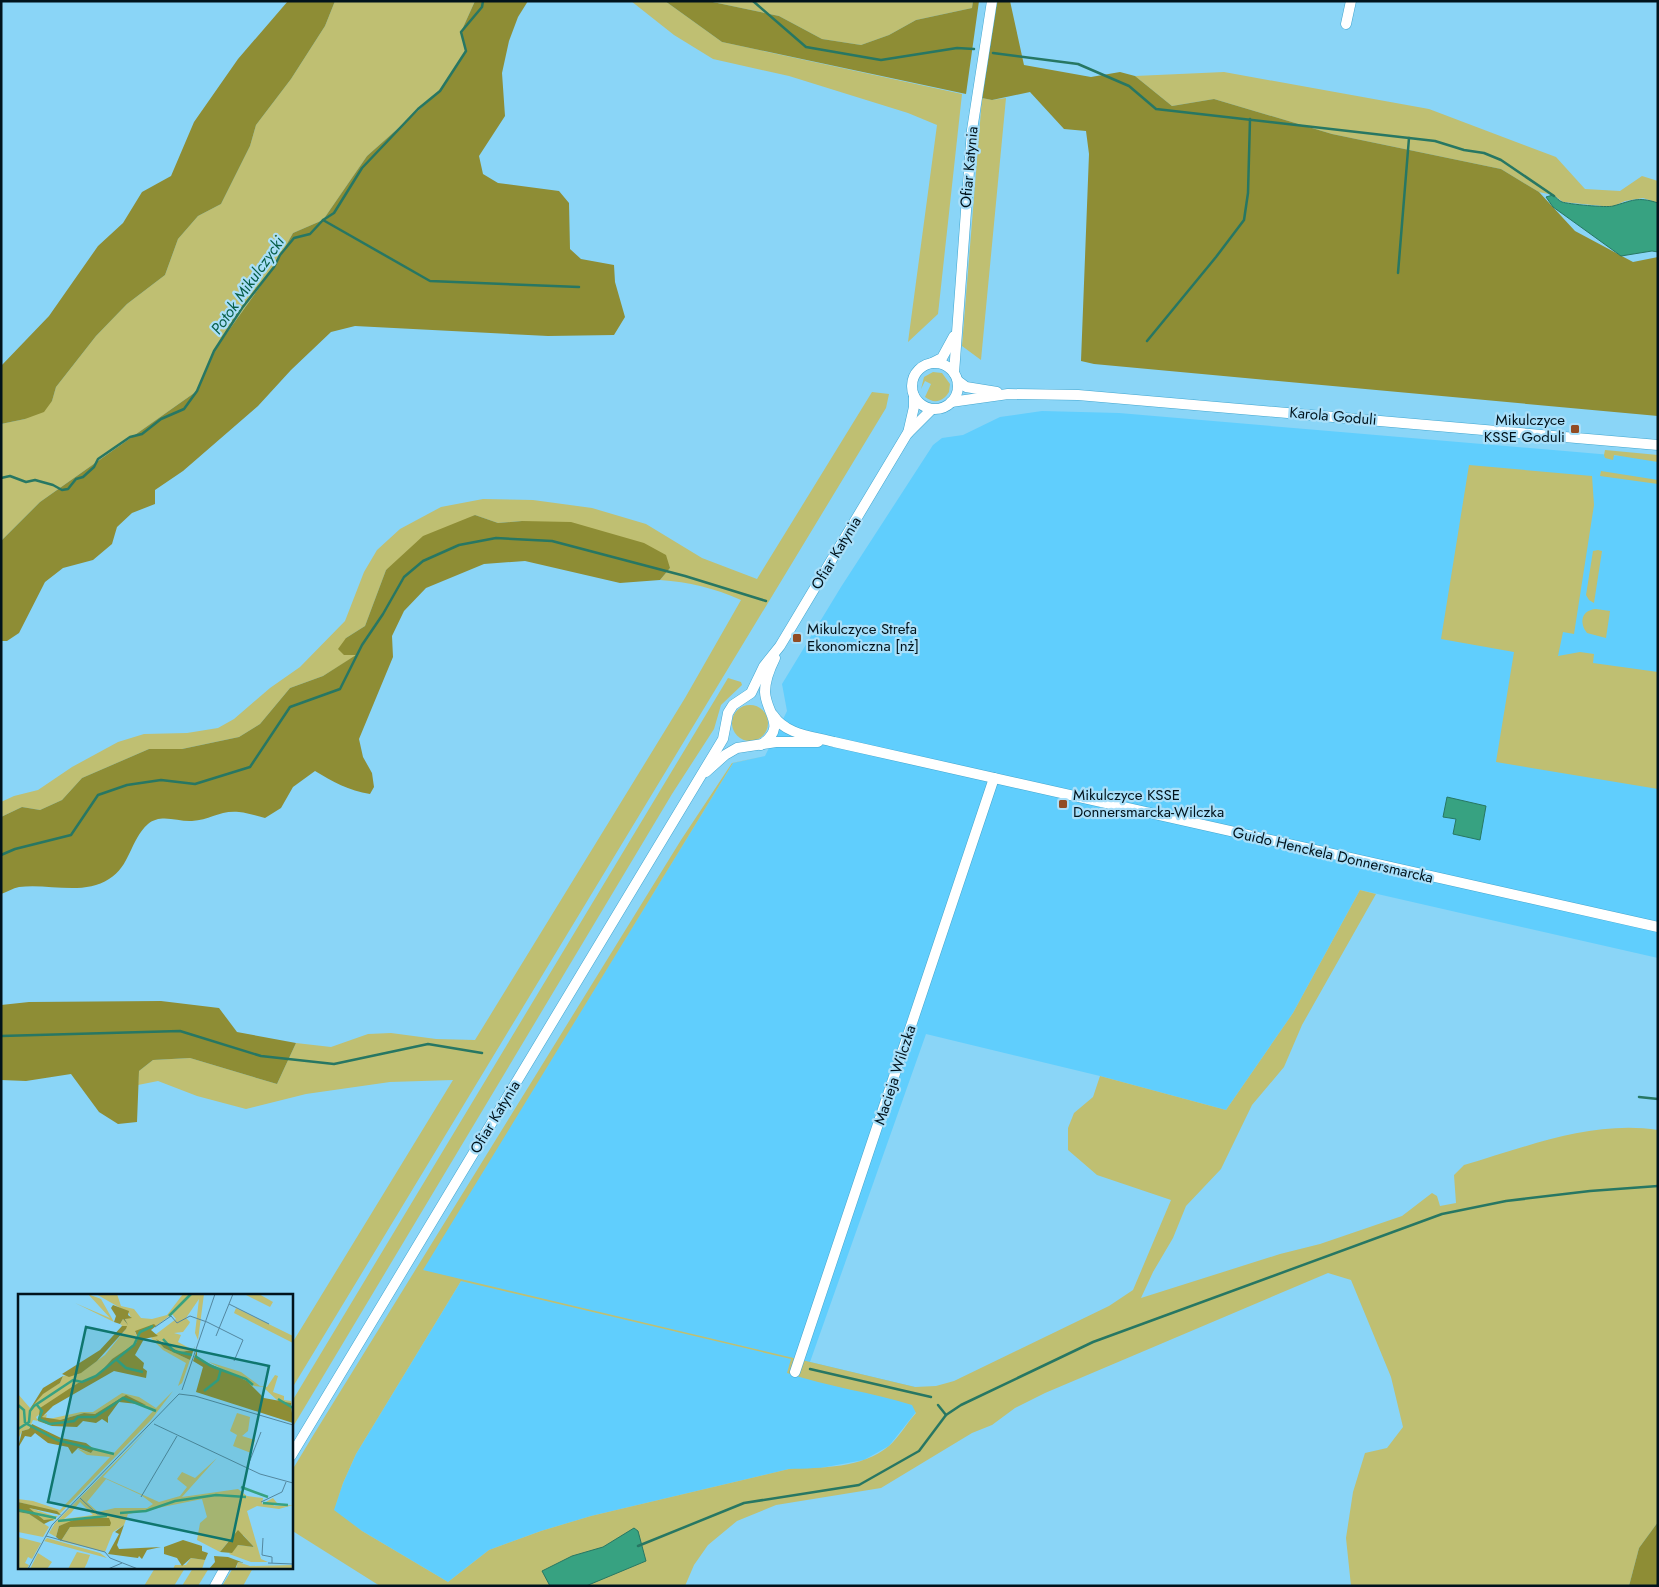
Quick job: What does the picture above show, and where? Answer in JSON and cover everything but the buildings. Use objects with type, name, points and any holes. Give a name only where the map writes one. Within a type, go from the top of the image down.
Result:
[{"type":"street","name":"Ofiar Katynia","points":[[956,377],[955,334],[972,130],[992,1]]},
{"type":"street","points":[[1346,24],[1351,1]]},
{"type":"street","name":"Ofiar Katynia","points":[[932,363],[942,358],[955,334]]},
{"type":"street","points":[[932,363],[946,366],[956,377],[957,393],[945,407],[932,409],[923,406],[914,396],[913,378],[920,368],[932,363]]},
{"type":"street","name":"Karola Goduli","points":[[956,377],[966,387],[1008,394],[1110,397],[1658,444]]},
{"type":"street","name":"Karola Goduli","points":[[951,402],[1008,394]]},
{"type":"street","name":"Ofiar Katynia","points":[[907,434],[914,407],[914,396]]},
{"type":"street","name":"Ofiar Katynia","points":[[292,1454],[700,779],[723,739],[728,713],[740,700],[751,693],[764,666],[780,646],[907,434],[932,409]]},
{"type":"street","name":"Ofiar Katynia","points":[[700,779],[728,753],[744,747],[761,745],[772,734],[775,722],[765,693],[766,684],[780,646]]},
{"type":"street","points":[[740,700],[756,699],[771,711]]},
{"type":"street","name":"Guido Henckela Donnersmarcka","points":[[771,711],[782,726],[789,730],[834,742],[1658,927]]},
{"type":"street","points":[[726,727],[730,738],[744,747]]},
{"type":"street","name":"Guido Henckela Donnersmarcka","points":[[761,745],[776,742],[834,742]]},
{"type":"street","name":"Macieja Wilczka","points":[[795,1372],[994,778]]},
{"type":"street","points":[[215,1586],[224,1570]]},
{"type":"shaded area","points":[[288,1],[335,1],[325,26],[291,79],[256,125],[250,146],[221,204],[198,216],[178,239],[165,275],[127,304],[96,336],[56,387],[52,401],[44,412],[25,419],[1,424],[1,366],[49,316],[98,246],[123,223],[142,192],[171,176],[194,122],[238,59]]},
{"type":"shaded area","points":[[335,1],[475,1],[461,32],[466,51],[440,91],[367,156],[323,220],[293,233],[274,267],[214,351],[197,391],[40,502],[1,541],[1,424],[25,419],[52,401],[56,387],[96,336],[127,304],[165,275],[178,239],[198,216],[221,204],[250,146],[256,125],[291,79],[325,26]]},
{"type":"shaded area","points":[[475,1],[528,1],[518,17],[509,41],[502,73],[505,116],[479,156],[483,174],[498,183],[559,191],[569,203],[570,249],[581,259],[614,265],[615,282],[625,317],[614,335],[548,336],[355,326],[331,332],[291,370],[258,406],[183,471],[155,490],[155,504],[132,513],[117,527],[112,544],[93,560],[63,568],[45,582],[19,633],[7,641],[1,641],[1,541],[40,502],[197,391],[214,351],[274,267],[293,233],[323,220],[367,156],[440,91],[466,51],[461,32]]},
{"type":"shaded area","points":[[631,1],[665,1],[722,42],[962,94],[938,314],[908,342],[937,125],[908,113],[789,76],[713,59],[674,35]]},
{"type":"shaded area","points":[[665,1],[708,1],[779,16],[822,39],[861,45],[889,35],[916,20],[972,8],[973,1],[979,1],[966,94],[722,42]]},
{"type":"shaded area","points":[[708,1],[973,1],[972,8],[916,20],[889,35],[861,45],[822,39],[779,16]]},
{"type":"shaded area","points":[[997,1],[1010,1],[1024,65],[1091,77],[1120,72],[1135,76],[1172,106],[1214,99],[1332,134],[1501,169],[1539,192],[1575,231],[1633,262],[1658,257],[1658,416],[1094,364],[1081,361],[1089,154],[1086,131],[1064,129],[1030,92],[992,100],[982,98]]},
{"type":"shaded area","points":[[1224,72],[1429,109],[1556,157],[1585,189],[1620,191],[1642,176],[1658,181],[1658,203],[1643,198],[1625,201],[1612,207],[1563,202],[1553,195],[1539,192],[1501,169],[1332,134],[1214,99],[1172,106],[1135,76]]},
{"type":"shaded area","points":[[982,98],[992,100],[1006,98],[981,360],[962,346]]},
{"type":"shaded area","points":[[1553,195],[1562,202],[1596,206],[1613,206],[1640,200],[1658,203],[1658,252],[1652,251],[1621,256],[1553,207],[1546,197]]},
{"type":"shaded area","points":[[933,372],[942,373],[950,384],[949,392],[938,401],[932,401],[925,397],[931,384],[925,381],[921,389],[924,377]]},
{"type":"shaded area","points":[[872,392],[889,394],[886,408],[292,1388],[292,1343],[453,1080],[390,1082],[306,1094],[246,1109],[197,1096],[158,1081],[138,1085],[139,1071],[153,1060],[190,1058],[277,1084],[296,1043],[331,1047],[368,1034],[391,1033],[436,1039],[475,1040],[685,698],[741,600],[701,586],[660,580],[670,568],[522,521],[498,523],[475,515],[386,570],[365,626],[346,638],[357,655],[323,676],[290,688],[260,724],[239,737],[182,749],[149,749],[82,778],[62,800],[40,810],[22,807],[1,817],[1,802],[14,796],[38,790],[72,767],[118,742],[144,734],[187,733],[218,728],[234,719],[270,688],[300,667],[345,621],[364,572],[377,550],[400,529],[441,507],[483,499],[533,500],[592,508],[646,524],[702,558],[757,579]]},
{"type":"shaded area","points":[[1042,411],[1119,413],[1658,459],[1658,958],[1360,890],[1293,1013],[1226,1110],[1100,1076],[926,1034],[810,1362],[915,1387],[916,1412],[889,1446],[864,1460],[815,1469],[789,1469],[591,1516],[541,1531],[489,1550],[448,1582],[362,1531],[333,1511],[356,1454],[461,1281],[422,1270],[733,763],[765,756],[787,711],[782,684],[841,587],[933,445],[942,438],[963,435],[1000,417]]},
{"type":"shaded area","points":[[1605,450],[1658,455],[1658,462],[1614,455],[1613,460],[1605,458]]},
{"type":"shaded area","points":[[1469,465],[1592,476],[1594,505],[1574,634],[1563,632],[1558,656],[1580,652],[1594,654],[1593,663],[1658,672],[1658,789],[1496,762],[1514,652],[1441,639]]},
{"type":"shaded area","points":[[1601,471],[1658,480],[1658,484],[1600,476]]},
{"type":"shaded area","points":[[475,515],[498,523],[522,521],[571,522],[644,543],[666,555],[670,568],[660,580],[620,583],[525,561],[484,564],[426,588],[404,611],[392,636],[393,657],[359,739],[363,757],[372,773],[374,787],[370,794],[348,788],[315,771],[293,787],[281,808],[265,818],[246,813],[232,812],[192,821],[164,818],[153,821],[142,830],[126,861],[116,874],[99,884],[77,888],[19,887],[1,894],[1,817],[22,807],[40,810],[62,800],[82,778],[149,749],[182,749],[239,737],[260,724],[290,688],[323,676],[356,655],[344,655],[338,649],[346,638],[365,626],[386,570],[423,536]]},
{"type":"shaded area","points":[[1593,551],[1602,551],[1594,603],[1586,595]]},
{"type":"shaded area","points":[[1596,609],[1610,611],[1606,638],[1587,633],[1584,629],[1582,621],[1584,614]]},
{"type":"shaded area","points":[[728,678],[741,682],[742,685],[721,705],[714,729],[672,794],[292,1428],[292,1401]]},
{"type":"shaded area","points":[[750,705],[757,706],[763,710],[767,716],[767,730],[763,736],[757,740],[750,741],[743,740],[737,736],[733,730],[732,723],[733,716],[737,710],[743,706]]},
{"type":"shaded area","points":[[765,756],[733,763],[423,1270],[915,1387],[936,1386],[954,1381],[1109,1306],[1133,1290],[1171,1200],[1097,1175],[1068,1150],[1068,1128],[1074,1113],[1093,1097],[1100,1076],[1226,1110],[1293,1013],[1360,890],[1376,894],[1302,1025],[1284,1067],[1252,1105],[1221,1169],[1186,1206],[1173,1238],[1153,1272],[1141,1298],[1280,1254],[1320,1244],[1402,1216],[1432,1193],[1437,1196],[1440,1206],[1456,1203],[1454,1175],[1464,1165],[1535,1143],[1584,1132],[1633,1128],[1658,1130],[1658,1522],[1639,1548],[1629,1586],[1351,1586],[1346,1538],[1353,1492],[1365,1453],[1387,1448],[1403,1427],[1391,1377],[1351,1280],[1328,1273],[1045,1393],[1015,1408],[992,1425],[972,1433],[881,1488],[776,1505],[737,1521],[708,1545],[694,1565],[685,1586],[380,1586],[292,1531],[292,1470],[681,840],[732,763]],"holes":[[[461,1281],[791,1359],[787,1373],[912,1405],[916,1413],[889,1446],[867,1459],[841,1465],[789,1469],[591,1516],[541,1531],[489,1550],[448,1582],[362,1531],[334,1510],[356,1454]]]},
{"type":"shaded area","points":[[1447,797],[1486,806],[1480,840],[1453,834],[1456,819],[1443,817]]},
{"type":"shaded area","points":[[161,1001],[219,1008],[237,1032],[296,1043],[277,1084],[190,1058],[153,1060],[139,1071],[137,1122],[118,1124],[99,1112],[71,1074],[26,1081],[1,1080],[1,1005],[29,1002]]},
{"type":"shaded area","points":[[1658,1522],[1658,1586],[1629,1586],[1639,1548]]},
{"type":"shaded area","points":[[634,1528],[638,1531],[646,1561],[586,1586],[550,1586],[542,1571],[572,1556],[603,1547]]},
{"type":"shaded area","points":[[154,1570],[184,1570],[174,1586],[144,1586]]},
{"type":"shaded area","points":[[192,1570],[208,1570],[198,1586],[182,1586]]},
{"type":"shaded area","points":[[232,1570],[252,1570],[243,1586],[222,1586]]},
{"type":"waterway","name":"Potok Mikulczycki","points":[[1,478],[10,476],[26,482],[35,480],[53,485],[62,490],[68,489],[76,479],[83,477],[94,467],[98,459],[130,437],[142,434],[161,419],[184,409],[197,391],[214,351],[242,308],[274,267],[280,255],[294,238],[310,234],[323,220],[334,213],[362,168],[418,109],[440,91],[466,51],[461,32],[482,7],[483,1]]},
{"type":"waterway","points":[[753,1],[806,47],[881,60],[957,48],[974,49]]},
{"type":"waterway","points":[[993,53],[1078,64],[1129,86],[1156,109],[1435,141],[1464,150],[1484,153],[1501,160],[1554,196]]},
{"type":"waterway","points":[[1147,341],[1244,220],[1248,193],[1250,119]]},
{"type":"waterway","points":[[1398,273],[1409,138]]},
{"type":"waterway","points":[[323,220],[430,281],[579,287]]},
{"type":"waterway","points":[[1,855],[15,849],[71,835],[98,795],[127,785],[161,780],[195,784],[250,767],[290,707],[340,689],[362,645],[383,614],[404,577],[423,561],[459,545],[496,538],[552,541],[685,576],[766,601]]},
{"type":"waterway","points":[[1,1036],[180,1031],[261,1056],[334,1064],[428,1044],[482,1053]]},
{"type":"waterway","points":[[1639,1097],[1658,1099]]},
{"type":"waterway","points":[[638,1546],[744,1503],[859,1485],[919,1451],[946,1415],[961,1405],[1093,1342],[1442,1214],[1506,1201],[1590,1191],[1658,1186]]},
{"type":"waterway","points":[[810,1369],[931,1397]]},
{"type":"waterway","points":[[938,1405],[946,1415]]},
{"type":"place","name":"Mikulczyce KSSE Goduli","points":[[1575,429]]},
{"type":"place","name":"Mikulczyce Strefa Ekonomiczna [nż]","points":[[797,638]]},
{"type":"place","name":"Mikulczyce KSSE Donnersmarcka-Wilczka","points":[[1063,804]]}]
